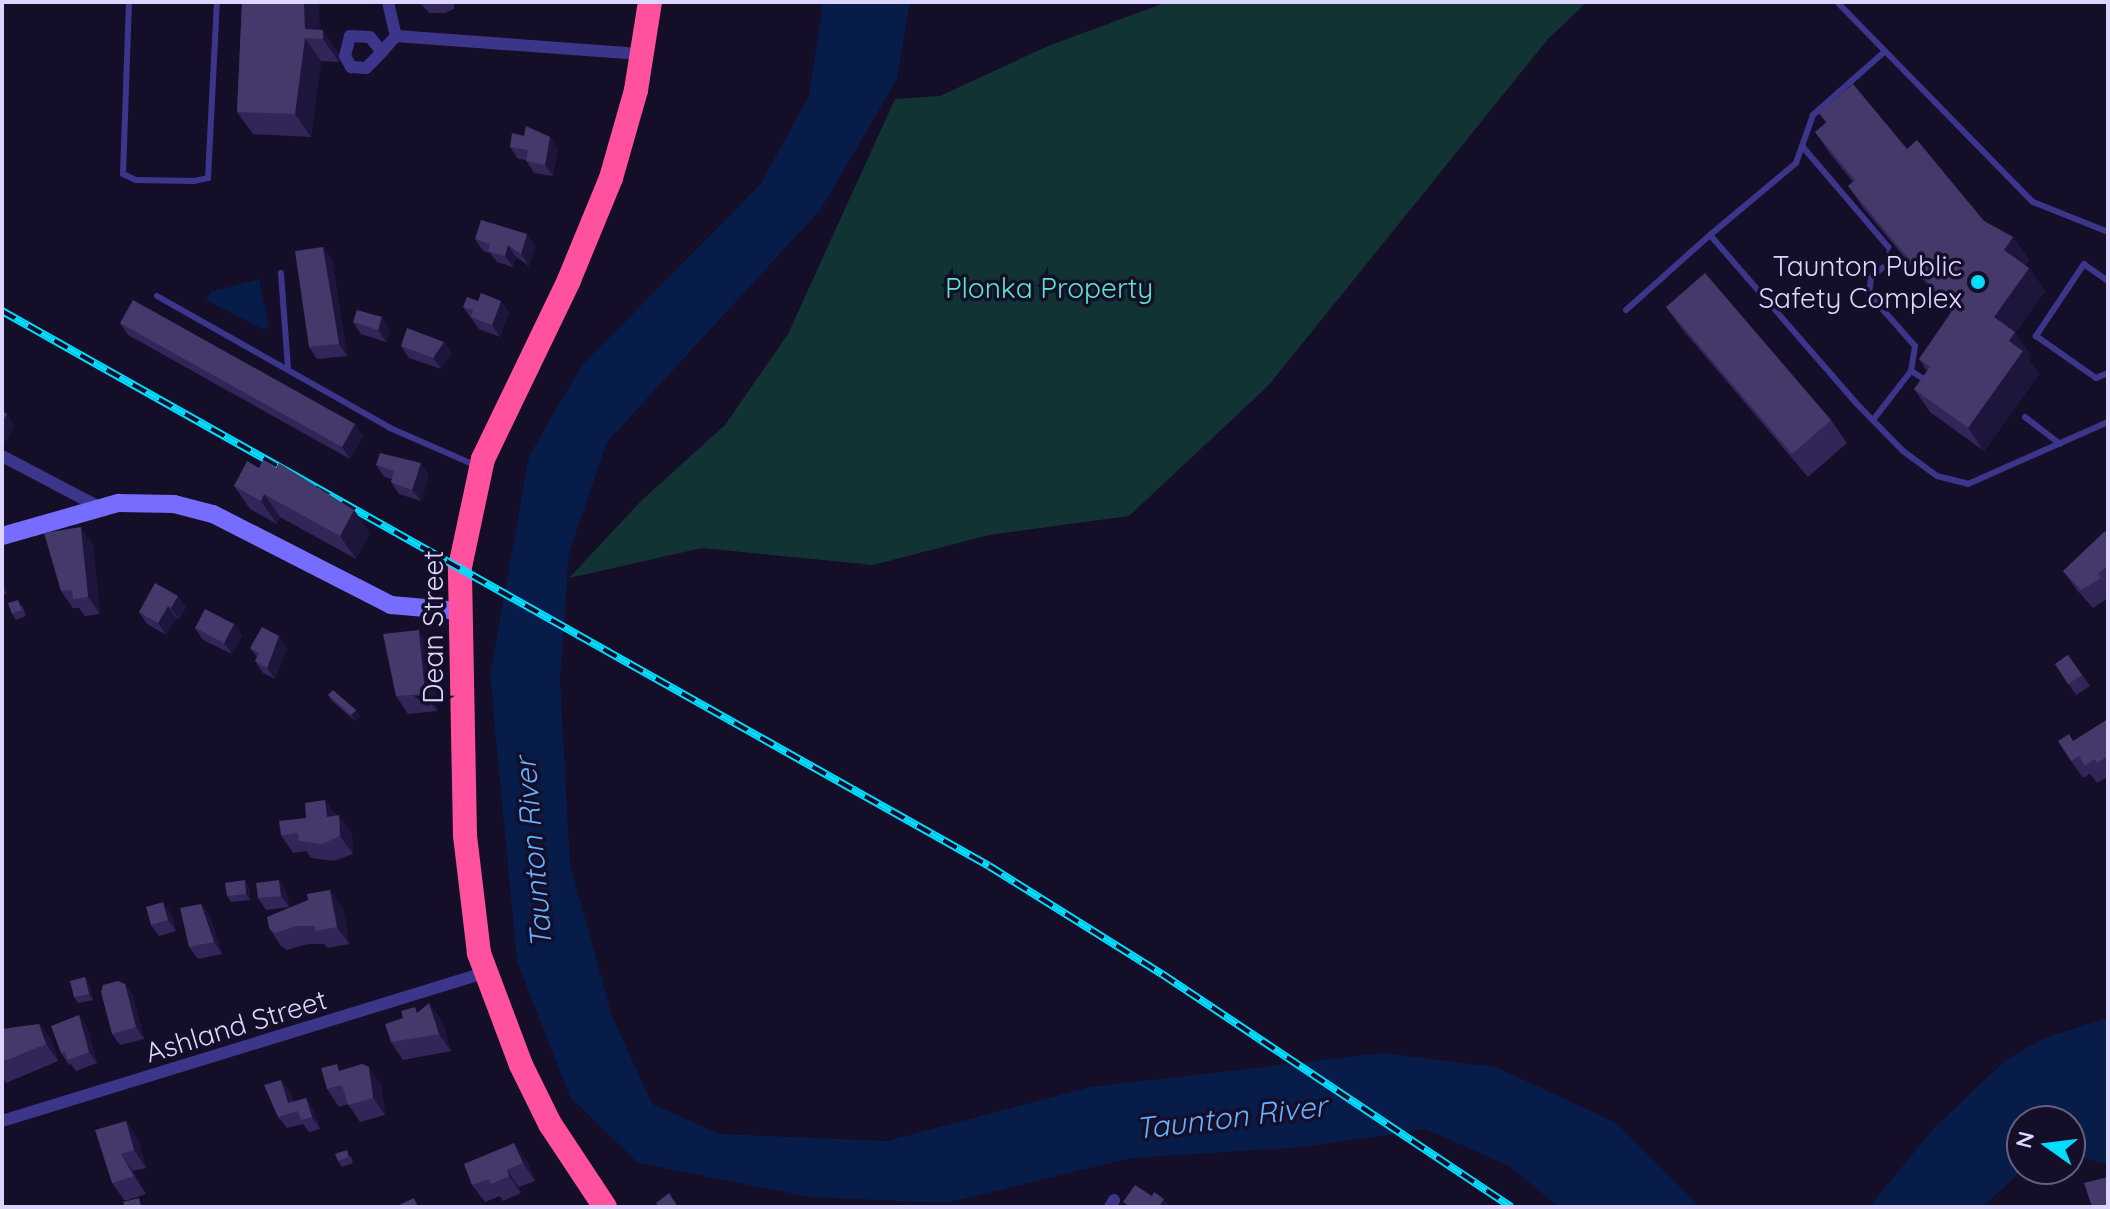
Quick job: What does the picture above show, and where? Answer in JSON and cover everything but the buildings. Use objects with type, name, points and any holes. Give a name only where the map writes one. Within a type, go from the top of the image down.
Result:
[{"type":"highway","name":"Dean Street","points":[[605,1207],[550,1124],[484,973],[472,914],[465,835],[461,547],[480,467],[596,219],[625,135],[643,54],[650,2]]},
{"type":"street","points":[[388,2],[396,36]]},
{"type":"street","points":[[382,52],[396,36]]},
{"type":"street","points":[[396,36],[643,54]]},
{"type":"street","points":[[2,456],[99,507]]},
{"type":"street","points":[[2,536],[99,507],[150,501],[213,514],[391,605],[460,611]]},
{"type":"street","name":"Ashland Street","points":[[2,1121],[484,973]]},
{"type":"lane","points":[[129,2],[123,174],[136,180],[194,181],[208,178],[217,2]]},
{"type":"lane","points":[[1837,2],[1883,53],[2033,202],[2108,232]]},
{"type":"lane","points":[[1626,310],[1796,163],[1813,115],[1883,53]]},
{"type":"lane","points":[[1802,146],[1890,249],[1888,263],[1871,278],[1869,294],[1915,346],[1911,371],[1873,420]]},
{"type":"lane","points":[[1710,235],[1873,420],[1915,461],[1957,484],[2108,422]]},
{"type":"lane","points":[[2108,281],[2084,264],[2036,336],[2096,378],[2108,373]]},
{"type":"lane","points":[[281,273],[288,368]]},
{"type":"lane","points":[[157,296],[390,428],[480,467]]},
{"type":"lane","points":[[1911,371],[1929,382]]},
{"type":"lane","points":[[2025,417],[2060,444]]},
{"type":"green space","name":"Plonka Property","points":[[1167,2],[1587,2],[1548,39],[1268,386],[1129,516],[989,535],[873,565],[702,548],[569,578],[642,500],[725,425],[788,334],[895,99],[940,96],[1048,46]]},
{"type":"water","name":"Taunton River","points":[[823,2],[910,2],[897,79],[821,209],[607,442],[569,553],[560,680],[570,864],[612,1016],[652,1104],[720,1134],[887,1141],[1090,1087],[1383,1053],[1496,1067],[1616,1123],[1700,1207],[1559,1207],[1509,1166],[1426,1129],[1305,1147],[1132,1158],[946,1203],[810,1197],[638,1163],[570,1097],[517,961],[490,675],[529,456],[582,365],[760,185],[809,96]]},
{"type":"water","points":[[259,279],[269,326],[264,330],[206,300],[211,292]]},
{"type":"water","points":[[2108,1018],[2108,1164],[2086,1159],[2086,1105],[2006,1105],[2006,1185],[1983,1207],[1869,1207],[1935,1127],[2006,1060],[2044,1038]]},
{"type":"railway","points":[[2,311],[989,866],[1162,974],[1511,1207]]},
{"type":"place","name":"Taunton Public Safety Complex","points":[[1978,282]]}]
